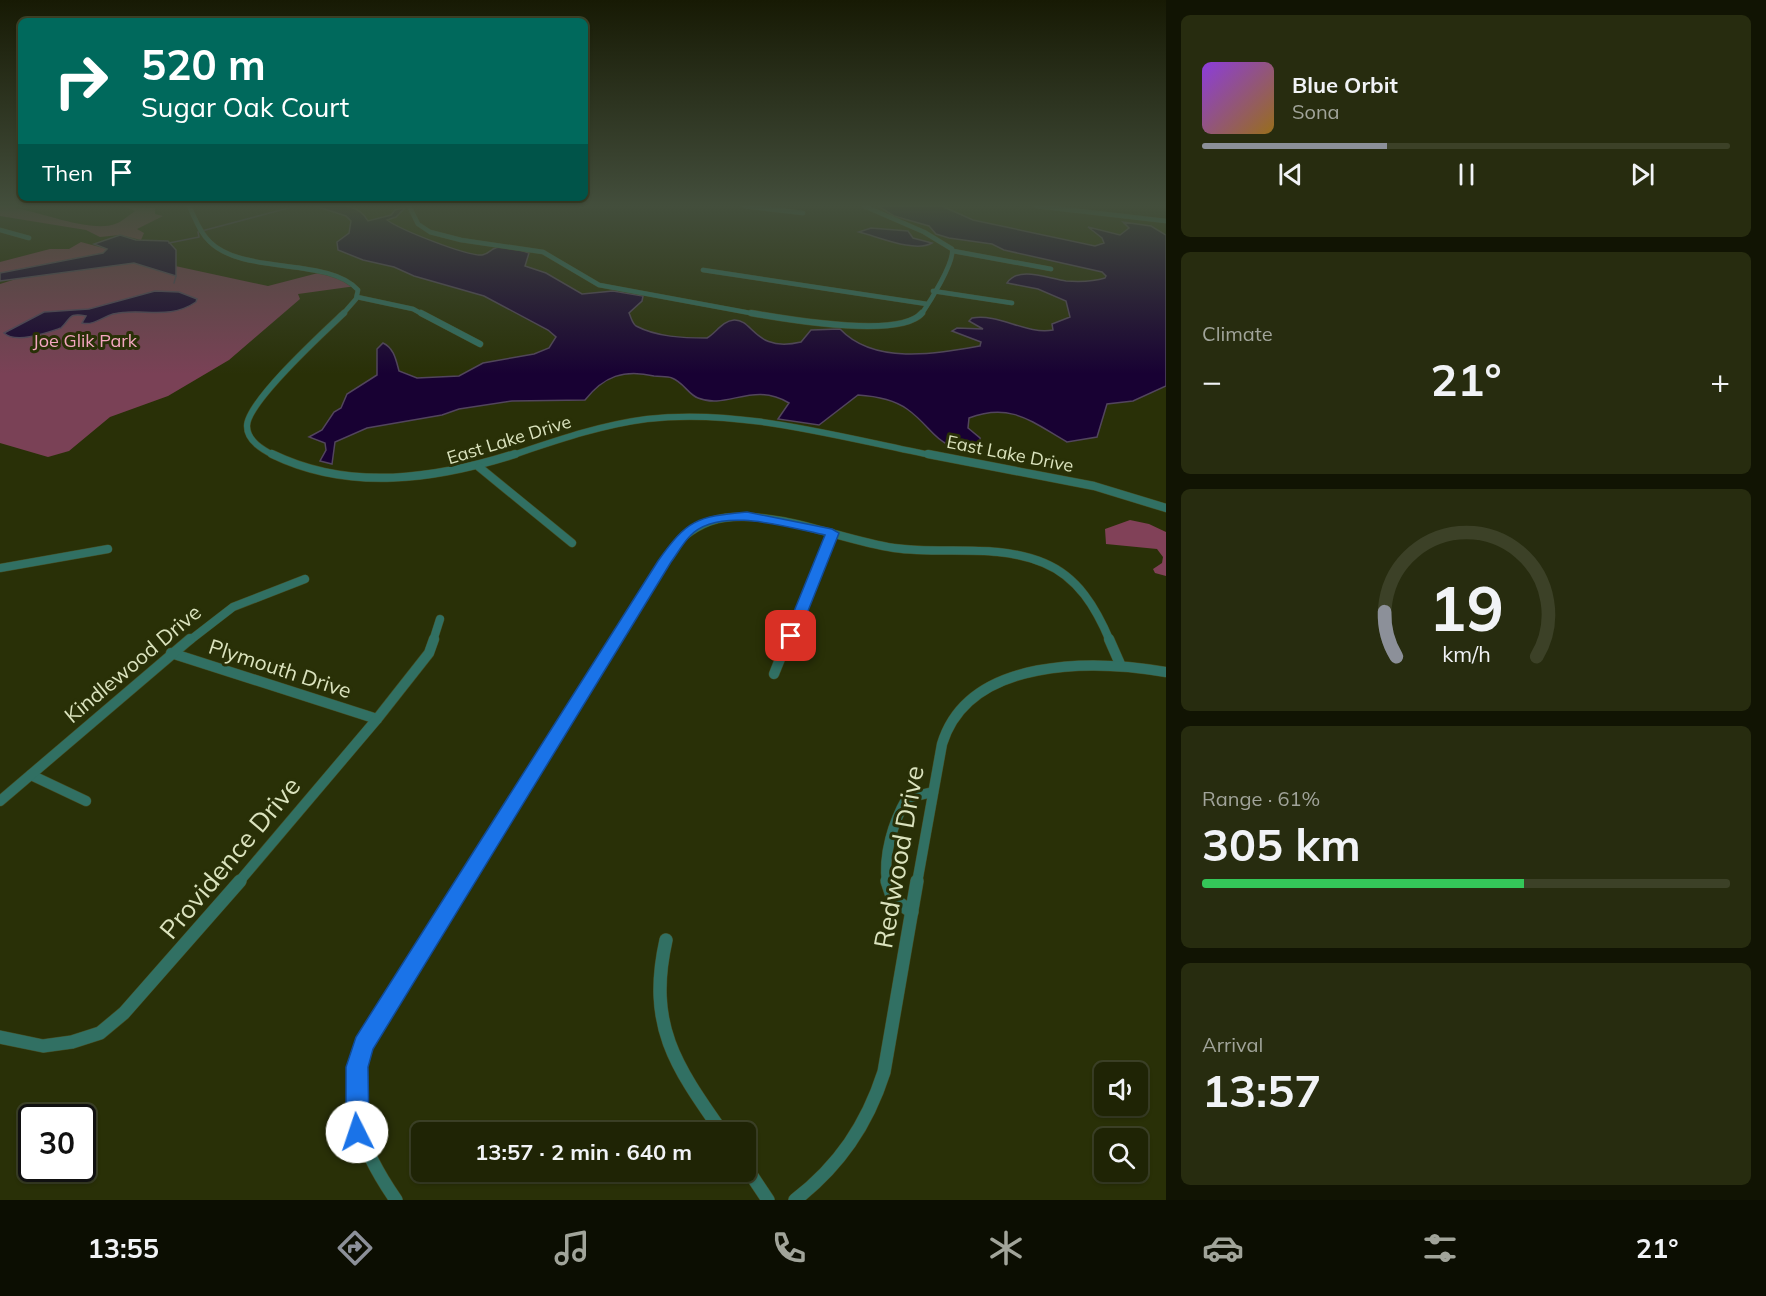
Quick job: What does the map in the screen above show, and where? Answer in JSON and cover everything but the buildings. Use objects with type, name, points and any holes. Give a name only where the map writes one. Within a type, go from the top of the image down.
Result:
[{"type":"street","points":[[265,262],[336,276],[356,286],[357,297],[413,309],[480,344]]},
{"type":"street","points":[[561,262],[580,278],[619,290],[865,328],[888,328],[912,322],[927,304],[948,262]]},
{"type":"street","points":[[1013,262],[1051,269]]},
{"type":"street","points":[[703,270],[927,304]]},
{"type":"street","points":[[933,291],[1012,303]]},
{"type":"street","name":"East Lake Drive","points":[[357,297],[253,408],[247,422],[250,436],[263,449],[284,460],[357,478],[412,480],[479,467],[574,436],[627,422],[673,417],[722,418],[765,423],[1048,476],[1125,493],[1162,506]]},
{"type":"street","points":[[479,467],[572,543]]},
{"type":"street","points":[[1162,506],[1166,496]]},
{"type":"street","points":[[396,1200],[377,1173],[357,1132],[357,1067],[364,1044],[677,543],[687,531],[701,523],[731,516],[767,518],[897,548],[996,550],[1044,564],[1064,575],[1086,595],[1120,664]]},
{"type":"street","points":[[774,674],[832,533]]},
{"type":"street","points":[[0,568],[108,549]]},
{"type":"street","name":"Kindlewood Drive","points":[[0,801],[171,653],[224,612],[305,579]]},
{"type":"street","name":"Providence Drive","points":[[0,1037],[44,1046],[72,1042],[100,1033],[124,1013],[180,952],[377,719],[429,653],[440,619]]},
{"type":"street","name":"Plymouth Drive","points":[[171,653],[377,719]]},
{"type":"street","name":"Redwood Drive","points":[[795,1200],[819,1183],[837,1163],[873,1106],[884,1072],[933,792],[948,729],[966,706],[978,696],[1007,680],[1041,670],[1078,664],[1120,664],[1166,672]]},
{"type":"street","points":[[31,775],[86,801]]},
{"type":"street","points":[[912,912],[892,898],[885,877],[898,811],[907,798],[933,792]]},
{"type":"street","points":[[666,940],[659,973],[658,994],[664,1027],[683,1073],[715,1122]]},
{"type":"street","points":[[756,1182],[768,1200]]},
{"type":"green space","name":"Joe Glik Park","points":[[71,262],[157,262],[268,286],[322,272],[356,286],[298,294],[300,299],[229,360],[168,396],[110,417],[69,451],[48,457],[0,443],[0,284]]},
{"type":"shaded area","points":[[0,262],[57,262],[0,273]]},
{"type":"shaded area","points":[[57,262],[176,262],[176,276],[134,263],[0,281],[0,273]]},
{"type":"shaded area","points":[[372,262],[526,262],[525,266],[546,273],[582,294],[613,291],[643,296],[642,301],[629,313],[633,322],[644,330],[661,335],[707,338],[726,323],[734,320],[741,321],[764,340],[774,343],[801,342],[811,330],[840,329],[854,340],[870,348],[887,352],[925,354],[980,346],[981,342],[952,331],[957,328],[983,329],[969,321],[972,318],[992,318],[1043,331],[1053,330],[1052,324],[1070,317],[1066,301],[1038,289],[1007,283],[1019,275],[1035,274],[1076,282],[1106,276],[1102,272],[1057,262],[1166,262],[1166,386],[1133,401],[1107,404],[1097,437],[1067,442],[1021,416],[997,412],[969,418],[968,428],[980,438],[981,445],[955,447],[938,439],[907,409],[890,400],[877,397],[858,395],[819,425],[778,419],[789,403],[776,397],[752,395],[709,401],[698,398],[670,377],[633,373],[607,380],[585,400],[512,401],[459,409],[442,415],[367,428],[335,442],[332,464],[320,461],[326,450],[325,443],[309,437],[322,430],[334,412],[341,408],[347,394],[377,375],[377,349],[383,343],[392,351],[399,371],[417,378],[459,376],[483,363],[534,354],[549,348],[556,337],[548,330],[484,296],[414,276],[394,267]]},
{"type":"shaded area","points":[[155,291],[179,292],[197,299],[186,308],[175,311],[123,312],[86,324],[82,323],[86,316],[76,315],[61,328],[23,338],[4,333],[44,312],[89,309]]},
{"type":"shaded area","points":[[1130,520],[1149,524],[1166,532],[1166,576],[1155,573],[1153,569],[1162,563],[1163,557],[1157,549],[1106,544],[1105,529]]},
{"type":"waterway","points":[[174,283],[176,276]]},
{"type":"route","points":[[357,1132],[355,1089],[357,1067],[364,1044],[665,561],[687,531],[710,520],[747,516],[767,518],[832,533],[791,636]]}]
